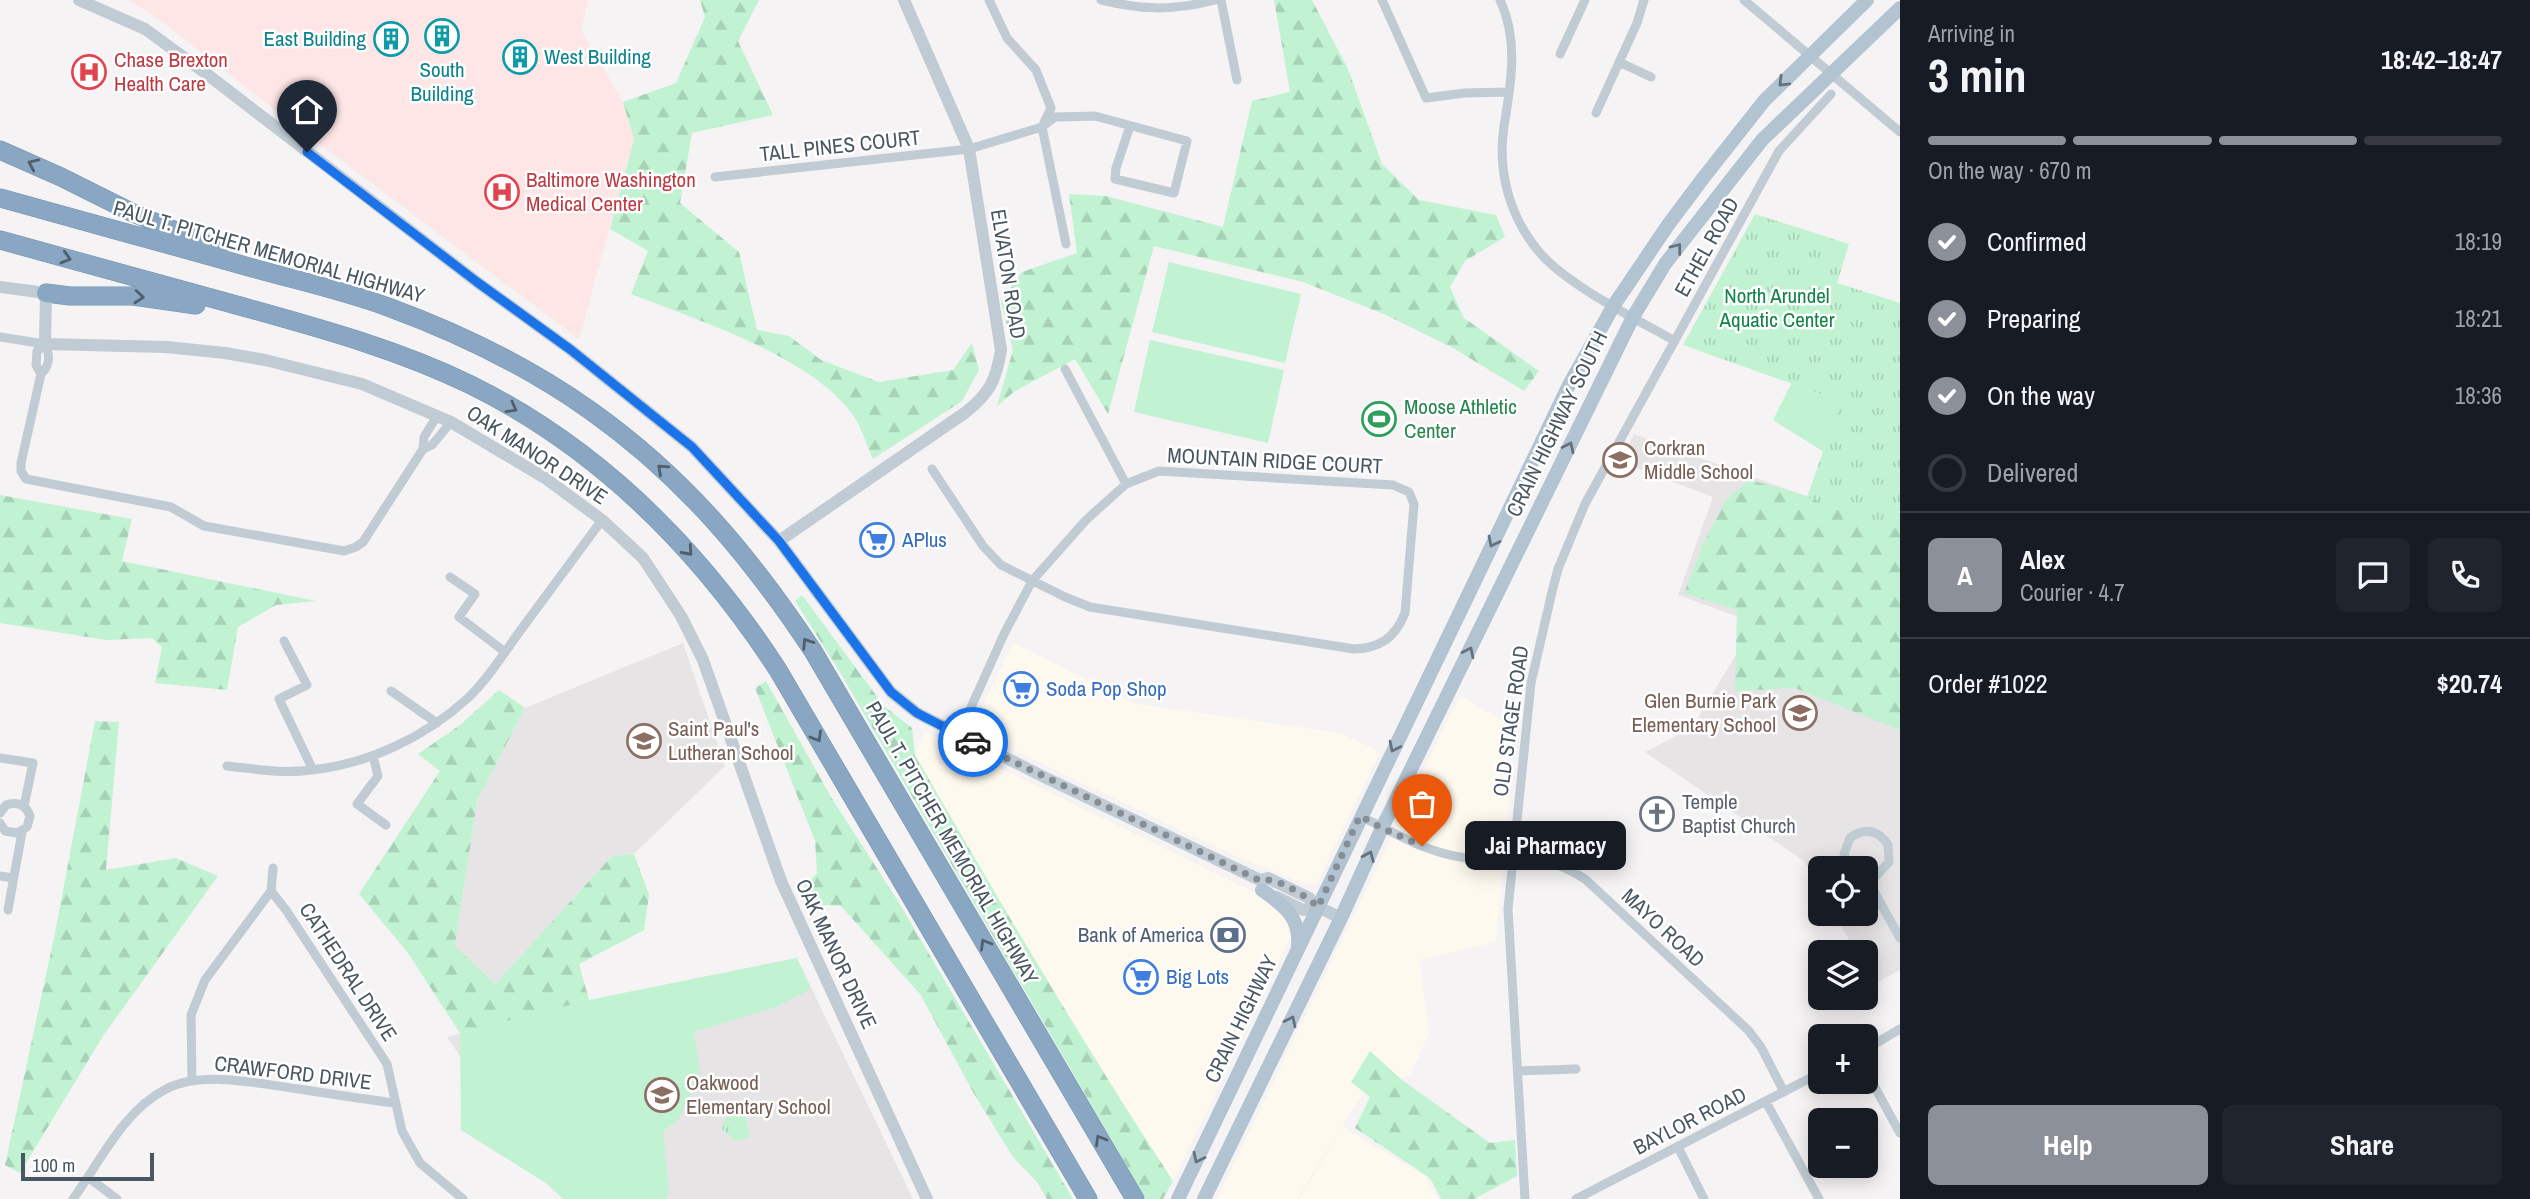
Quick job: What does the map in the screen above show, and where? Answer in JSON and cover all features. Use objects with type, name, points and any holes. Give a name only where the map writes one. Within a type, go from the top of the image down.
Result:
[{"type":"highway","points":[[0,150],[187,236],[347,294]]},
{"type":"highway","name":"PAUL T. PITCHER MEMORIAL HIGHWAY","points":[[0,198],[347,294],[423,321],[486,349],[542,380],[590,411],[676,481],[748,558],[813,651],[1135,1199]]},
{"type":"highway","points":[[0,240],[348,337],[409,358],[471,386],[524,415],[570,445],[611,477],[687,549],[746,622],[778,670],[1088,1199]]},
{"type":"highway","points":[[46,293],[70,296],[133,296],[216,308],[372,349],[471,386]]},
{"type":"main road","name":"CRAIN HIGHWAY SOUTH","points":[[1342,857],[1569,385],[1614,305],[1668,225],[1764,101],[1867,0]]},
{"type":"main road","name":"CRAIN HIGHWAY SOUTH","points":[[1341,918],[1382,828],[1633,317],[1665,264],[1762,140],[1900,8]]},
{"type":"main road","name":"CRAIN HIGHWAY","points":[[1178,1199],[1342,857]]},
{"type":"main road","points":[[1261,885],[1293,916],[1299,937],[1298,949]]},
{"type":"main road","points":[[1204,1199],[1341,918]]},
{"type":"street","points":[[79,0],[145,29],[477,282],[571,350],[692,447],[779,541],[891,692],[917,713],[1261,885],[1268,878],[1309,898],[1318,907],[1341,918]]},
{"type":"street","name":"ELVATON ROAD","points":[[779,541],[981,400],[993,384],[1001,350],[969,149],[904,0]]},
{"type":"street","points":[[989,0],[1007,38],[1036,70],[1051,108],[1042,127],[1066,244]]},
{"type":"street","points":[[1101,0],[1153,9],[1187,8],[1215,0]]},
{"type":"street","points":[[1221,0],[1237,80]]},
{"type":"street","points":[[1382,0],[1426,98],[1465,93],[1509,92]]},
{"type":"street","points":[[1500,0],[1510,32],[1512,52],[1503,132],[1502,169],[1514,212],[1528,238],[1543,257],[1585,288],[1675,341]]},
{"type":"street","points":[[1560,54],[1585,0]]},
{"type":"street","points":[[1596,113],[1637,23],[1644,0]]},
{"type":"street","points":[[1744,0],[1900,132]]},
{"type":"street","points":[[1619,62],[1651,77]]},
{"type":"street","name":"ETHEL ROAD","points":[[1665,360],[1779,151],[1831,94]]},
{"type":"street","name":"TALL PINES COURT","points":[[715,177],[969,149],[1042,127],[1055,117],[1096,116],[1187,141],[1174,193],[1115,179],[1130,126]]},
{"type":"street","points":[[1762,140],[1779,151]]},
{"type":"street","points":[[0,287],[46,293],[45,344],[37,351],[36,365],[41,374],[21,471],[26,479],[171,507],[204,526],[349,551],[363,542],[423,449],[425,437],[437,416]]},
{"type":"street","name":"OAK MANOR DRIVE","points":[[0,337],[45,344],[166,347],[265,360],[362,384],[451,422],[545,478],[602,520],[643,558],[681,616],[703,660],[781,881],[927,1199]]},
{"type":"street","name":"OLD STAGE ROAD","points":[[1525,1199],[1508,909],[1531,682],[1558,569],[1585,504],[1665,360]]},
{"type":"street","points":[[958,734],[1004,634],[1032,581],[1086,520],[1126,484],[1065,369]]},
{"type":"street","points":[[423,449],[432,444],[451,422]]},
{"type":"street","name":"MOUNTAIN RIDGE COURT","points":[[932,469],[983,546],[1001,565],[1090,607],[1354,649],[1370,649],[1399,629],[1405,613],[1414,504],[1409,492],[1393,485],[1159,471],[1126,484]]},
{"type":"street","points":[[227,766],[282,772],[313,770],[373,756],[407,741],[437,723],[469,697],[602,520]]},
{"type":"street","points":[[450,577],[475,594],[459,617],[505,652]]},
{"type":"street","points":[[284,641],[307,685],[279,699],[313,770]]},
{"type":"street","points":[[391,691],[437,723]]},
{"type":"street","points":[[373,756],[378,776],[357,804],[386,825]]},
{"type":"street","points":[[0,758],[33,763],[24,806],[30,816],[30,822],[22,832],[8,910]]},
{"type":"street","points":[[0,813],[6,805],[12,803],[24,806]]},
{"type":"street","name":"MAYO ROAD","points":[[1360,816],[1406,840],[1457,857],[1487,861],[1537,859],[1572,871],[1585,879],[1748,1030],[1761,1047],[1784,1092]]},
{"type":"street","points":[[0,823],[5,831],[22,832]]},
{"type":"street","points":[[1845,856],[1850,838],[1865,831],[1877,833],[1888,845],[1890,856],[1882,872],[1878,873]]},
{"type":"street","name":"CATHEDRAL DRIVE","points":[[273,868],[271,891],[387,1064],[402,1131],[420,1163],[458,1198]]},
{"type":"street","points":[[0,876],[13,878]]},
{"type":"street","points":[[192,1081],[191,1015],[205,980],[271,891]]},
{"type":"street","points":[[1878,899],[1900,938]]},
{"type":"street","points":[[1878,1042],[1900,1029]]},
{"type":"street","points":[[1518,1071],[1576,1069]]},
{"type":"street","name":"BAYLOR ROAD","points":[[1576,1199],[1808,1079]]},
{"type":"street","name":"CRAWFORD DRIVE","points":[[73,1199],[109,1144],[139,1109],[166,1088],[192,1081],[230,1080],[394,1103]]},
{"type":"street","points":[[1878,1093],[1900,1133]]},
{"type":"street","points":[[1766,1102],[1819,1199]]},
{"type":"street","points":[[1678,1147],[1704,1199]]},
{"type":"street","points":[[89,1178],[117,1199]]},
{"type":"shaded area","name":"Baltimore Washington Medical Center","points":[[129,0],[588,0],[581,30],[623,102],[634,139],[579,339],[164,23]]},
{"type":"shaded area","name":"Glen Burnie Park Elementary School","points":[[1634,434],[1900,530],[1900,970],[1878,982],[1878,940],[1849,940],[1841,926],[1878,926],[1878,856],[1808,856],[1808,868],[1804,861],[1645,752],[1692,728],[1755,623],[1678,595],[1713,497],[1620,462]]},
{"type":"shaded area","points":[[683,643],[725,766],[634,854],[612,856],[495,984],[455,946],[477,801],[525,708]]},
{"type":"shaded area","points":[[1013,643],[1137,704],[1340,733],[1380,752],[1317,883],[1307,884],[1237,857],[980,734],[974,722]]},
{"type":"shaded area","points":[[1460,695],[1506,723],[1509,801],[1496,942],[1420,960],[1429,1034],[1410,1075],[1362,1095],[1297,1199],[1217,1199]]},
{"type":"shaded area","points":[[924,731],[1272,901],[1285,915],[1291,936],[1173,1181],[1130,1116],[1014,925],[915,755]]},
{"type":"shaded area","name":"Oakwood Elementary School","points":[[797,958],[913,1199],[563,1199],[546,1183],[461,1130],[462,1059],[447,1037],[589,1000]]},
{"type":"shaded area","points":[[1343,1127],[1425,1176],[1438,1199],[1299,1199]]},
{"type":"green space","points":[[700,0],[759,0],[738,41],[773,115],[692,133],[680,203],[739,252],[757,330],[789,336],[821,360],[879,382],[953,370],[972,343],[979,370],[962,401],[873,459],[854,416],[831,391],[807,373],[749,341],[631,294],[648,251],[610,229],[634,139],[623,102],[676,83],[705,17]]},
{"type":"green space","points":[[1274,0],[1312,0],[1348,69],[1382,164],[1419,200],[1496,215],[1505,237],[1465,261],[1450,287],[1464,318],[1539,371],[1524,391],[1453,348],[1386,315],[1303,282],[1154,246],[1108,414],[1075,359],[1015,391],[997,406],[1013,350],[1001,302],[1022,272],[1077,253],[1069,194],[1106,196],[1223,227],[1252,101],[1290,92]]},
{"type":"green space","name":"North Arundel Aquatic Center","points":[[1755,214],[1849,244],[1837,283],[1900,303],[1900,530],[1807,497],[1841,401],[1683,345]]},
{"type":"green space","points":[[1169,262],[1301,294],[1285,363],[1152,332]]},
{"type":"green space","points":[[1150,340],[1284,370],[1268,443],[1134,412]]},
{"type":"green space","points":[[1796,374],[1841,391],[1900,527],[1807,496],[1832,457],[1773,420]]},
{"type":"green space","points":[[1749,480],[1785,489],[1900,527],[1900,730],[1795,688],[1735,691],[1737,610],[1684,593],[1703,544],[1726,500]]},
{"type":"green space","points":[[0,495],[132,519],[122,561],[316,601],[276,605],[238,627],[227,690],[155,683],[162,647],[152,638],[106,640],[0,623]]},
{"type":"green space","points":[[802,595],[884,706],[912,728],[915,755],[1041,970],[1173,1181],[1163,1199],[1146,1199],[841,674],[795,601]]},
{"type":"green space","points":[[766,681],[831,797],[898,901],[1073,1199],[1047,1199],[1037,1182],[1013,1157],[973,1092],[920,994],[841,906],[826,905],[809,914],[800,891],[817,873],[815,841],[755,688]]},
{"type":"green space","points":[[499,690],[525,708],[477,801],[455,946],[495,984],[612,856],[634,854],[649,895],[644,930],[579,964],[589,1000],[460,1033],[408,953],[359,894],[440,771],[418,754],[460,725]]},
{"type":"green space","points":[[95,721],[119,722],[106,870],[176,858],[218,876],[103,1036],[20,1173],[5,1165],[55,933]]},
{"type":"green space","points":[[797,958],[811,989],[776,1007],[694,1032],[700,1072],[679,1119],[663,1131],[669,1192],[665,1199],[563,1199],[546,1183],[461,1130],[460,1033],[589,1000]]},
{"type":"green space","points":[[1370,1051],[1402,1080],[1490,1143],[1515,1140],[1517,1176],[1474,1199],[1441,1199],[1430,1178],[1355,1128],[1370,1097],[1351,1082]]},
{"type":"green space","points":[[734,1114],[745,1116],[750,1137],[736,1141],[722,1129],[725,1119]]},
{"type":"way so far","points":[[973,742],[1259,880],[1268,878],[1309,898],[1318,907],[1360,816],[1422,846]]},
{"type":"place","name":"South Building","points":[[442,36]]},
{"type":"place","name":"East Building","points":[[391,39]]},
{"type":"place","name":"West Building","points":[[520,57]]},
{"type":"place","name":"Chase Brexton Health Care","points":[[89,72]]},
{"type":"place","name":"Baltimore Washington Medical Center","points":[[502,192]]},
{"type":"place","name":"Moose Athletic Center","points":[[1379,419]]},
{"type":"place","name":"Corkran Middle School","points":[[1620,460]]},
{"type":"place","name":"APlus","points":[[877,540]]},
{"type":"place","name":"Soda Pop Shop","points":[[1021,689]]},
{"type":"place","name":"Glen Burnie Park Elementary School","points":[[1800,713]]},
{"type":"place","name":"Saint Paul's Lutheran School","points":[[644,741]]},
{"type":"place","name":"Temple Baptist Church","points":[[1657,814]]},
{"type":"place","name":"Jai Pharmacy","points":[[1422,846]]},
{"type":"place","name":"Bank of America","points":[[1228,935]]},
{"type":"place","name":"Big Lots","points":[[1141,977]]},
{"type":"place","name":"Oakwood Elementary School","points":[[662,1095]]},
{"type":"route","points":[[307,152],[571,350],[692,447],[779,541],[891,692],[917,713],[973,742]]}]
